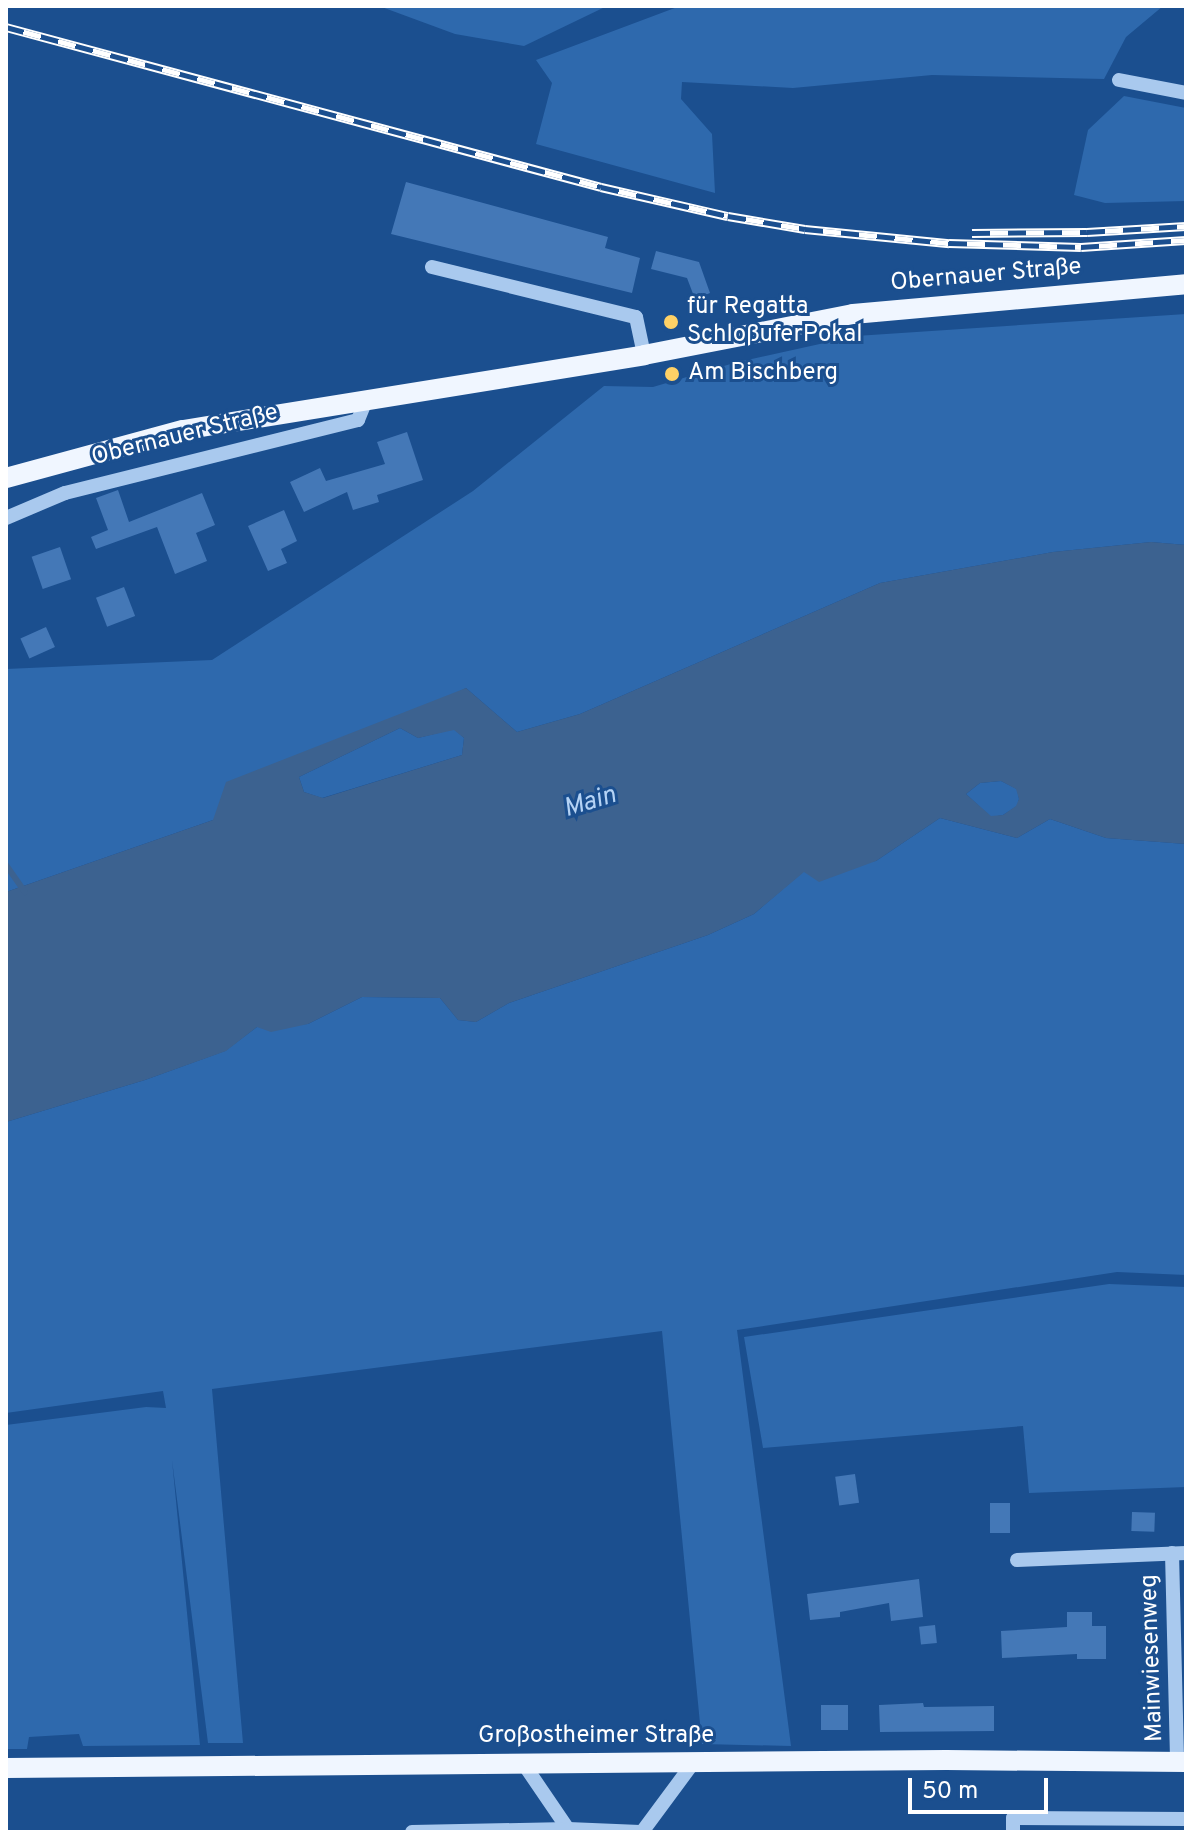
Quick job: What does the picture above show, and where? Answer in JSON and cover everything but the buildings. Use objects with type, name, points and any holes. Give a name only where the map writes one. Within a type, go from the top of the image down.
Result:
[{"type":"main road","name":"Obernauer Straße","points":[[6,478],[183,430],[644,355],[853,314],[1186,284]]},
{"type":"main road","name":"Großostheimer Straße","points":[[6,1768],[1182,1762]]},
{"type":"street","points":[[1119,80],[1186,93]]},
{"type":"street","points":[[432,267],[636,317],[644,355]]},
{"type":"street","name":"Obernauer Straße","points":[[6,518],[65,493],[358,420],[366,400]]},
{"type":"street","name":"Mainwiesenweg","points":[[1017,1560],[1179,1553],[1182,1762]]},
{"type":"street","points":[[523,1763],[568,1831]]},
{"type":"street","points":[[412,1832],[641,1832],[693,1763]]},
{"type":"street","points":[[659,1809],[660,1832]]},
{"type":"street","points":[[1013,1832],[1013,1818],[1186,1819]]},
{"type":"shaded area","points":[[379,6],[607,6],[524,46],[455,34]]},
{"type":"shaded area","points":[[680,6],[1163,6],[1126,37],[1104,79],[932,75],[793,88],[682,82],[681,99],[712,134],[715,193],[536,144],[552,83],[536,60]]},
{"type":"shaded area","points":[[1124,96],[1186,108],[1186,201],[1105,203],[1074,195],[1088,130]]},
{"type":"shaded area","points":[[1186,314],[1186,545],[1151,542],[1053,552],[880,583],[580,714],[517,732],[466,688],[213,820],[6,892],[6,669],[212,660],[473,491],[604,386],[653,387],[734,363],[856,336]]},
{"type":"shaded area","points":[[400,728],[418,738],[454,729],[464,738],[462,755],[322,798],[304,792],[299,777]]},
{"type":"shaded area","points":[[1001,781],[1017,789],[1019,799],[1017,806],[1003,815],[991,817],[966,794],[980,783]]},
{"type":"shaded area","points":[[940,818],[1017,838],[1050,819],[1106,838],[1186,844],[1186,1275],[1117,1272],[737,1330],[791,1746],[702,1744],[662,1331],[212,1389],[243,1743],[208,1743],[172,1460],[200,1745],[83,1746],[79,1734],[29,1737],[27,1749],[6,1749],[6,1425],[146,1407],[166,1408],[163,1391],[6,1413],[6,1122],[145,1080],[225,1051],[257,1027],[308,1024],[362,997],[440,998],[458,1020],[476,1022],[509,1003],[708,935],[754,914],[804,871],[876,861]]},
{"type":"shaded area","points":[[1109,1284],[1186,1287],[1186,1487],[1029,1493],[1023,1426],[763,1448],[744,1337]]},
{"type":"water","name":"Main","points":[[1151,542],[1186,545],[1186,844],[1106,838],[1050,819],[1017,838],[940,818],[876,861],[819,882],[804,872],[754,914],[708,935],[509,1003],[476,1022],[458,1020],[440,998],[362,997],[308,1024],[271,1032],[257,1027],[226,1051],[145,1080],[6,1122],[6,892],[213,820],[226,782],[466,688],[517,732],[580,714],[880,583],[1053,552]],"holes":[[[400,728],[418,738],[454,730],[464,738],[462,755],[323,798],[304,792],[299,777]],[[1001,781],[1016,789],[1019,799],[1016,806],[1003,815],[991,816],[966,794],[980,783]]]},
{"type":"waterway","points":[[6,865],[25,892]]},
{"type":"railway","points":[[6,27],[601,187],[728,216],[805,229],[949,243],[1081,247],[1186,240]]},
{"type":"railway","points":[[972,233],[1087,232],[1186,226]]},
{"type":"place","name":"für Regatta SchloßuferPokal","points":[[671,322]]},
{"type":"place","name":"Am Bischberg","points":[[672,374]]}]
